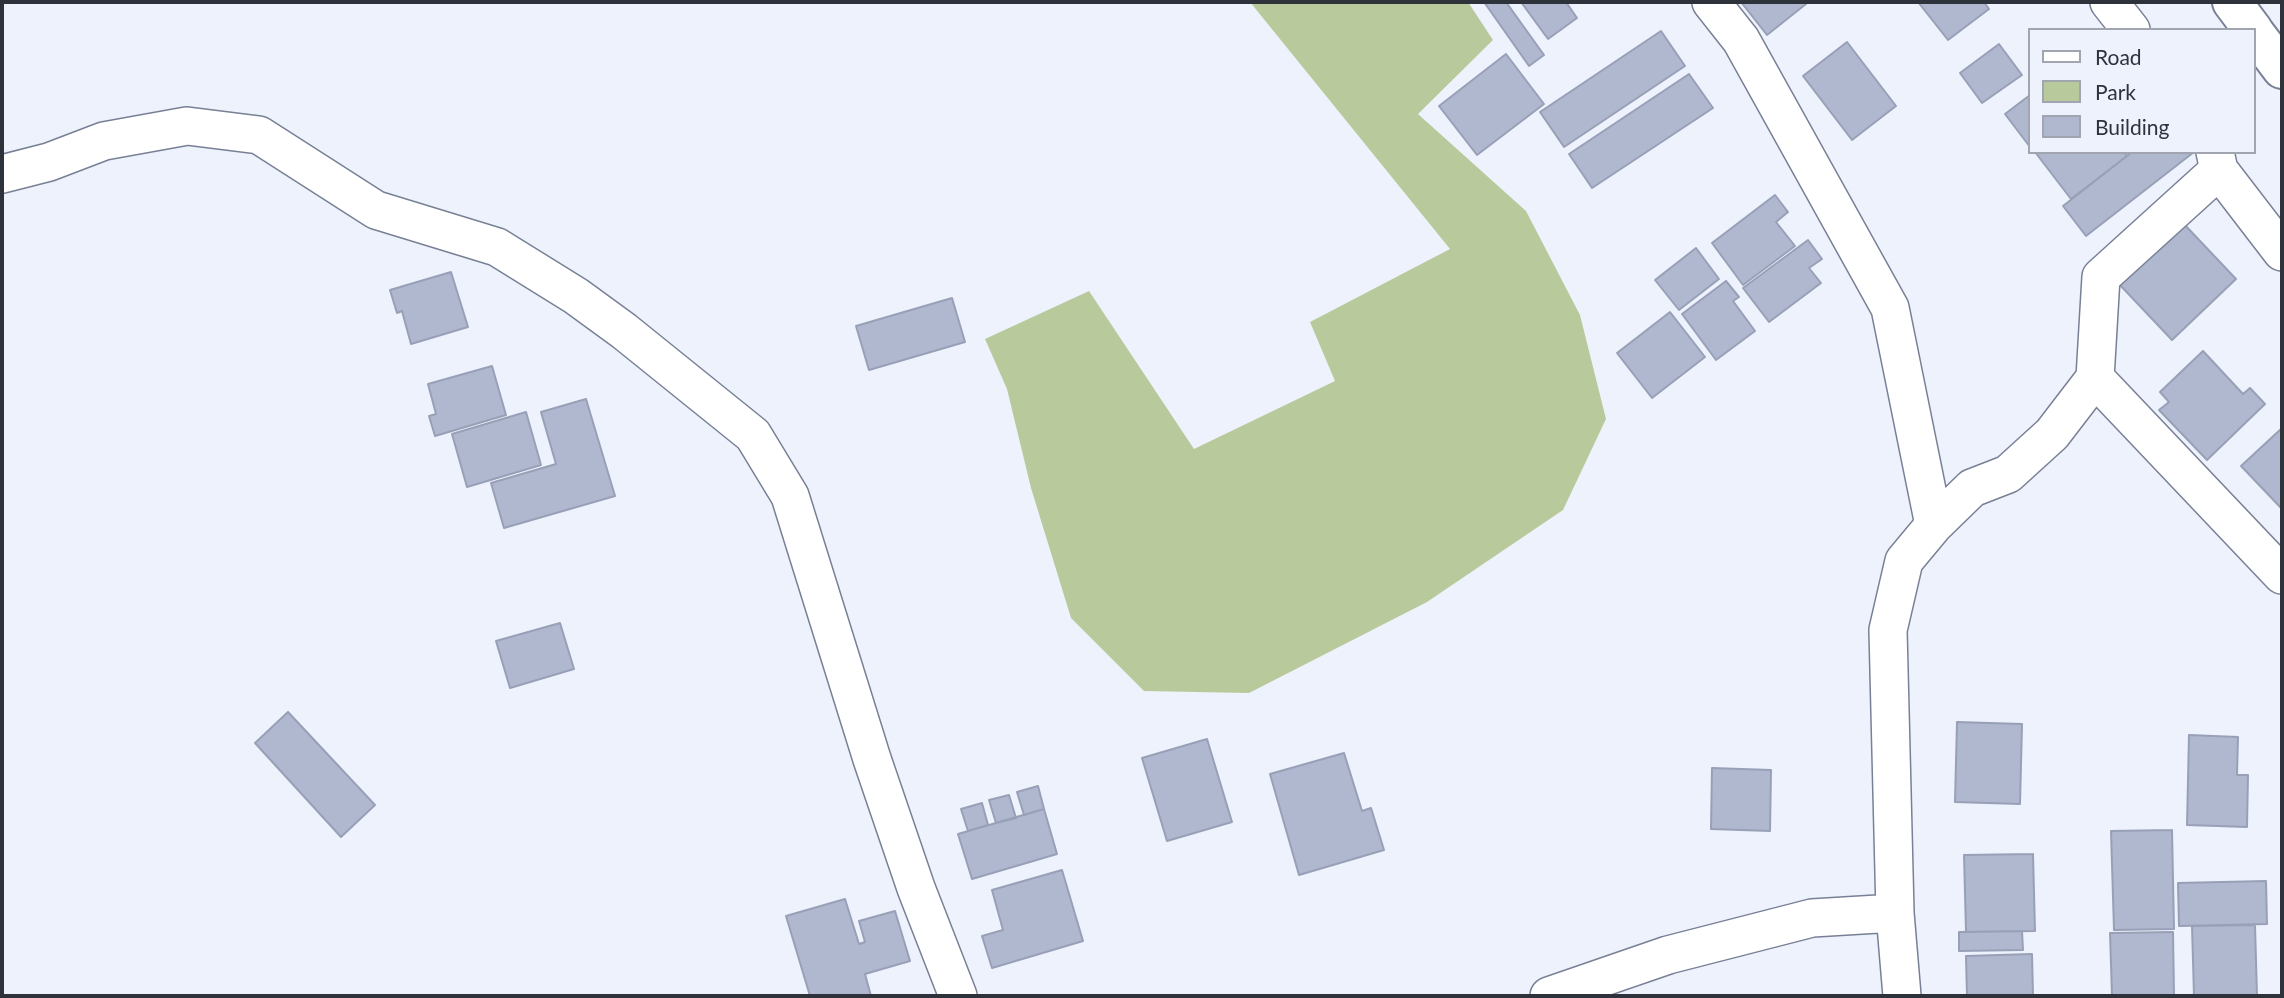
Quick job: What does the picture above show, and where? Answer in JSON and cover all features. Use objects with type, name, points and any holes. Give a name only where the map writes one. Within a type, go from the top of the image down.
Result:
[{"type":"main road","points":[[2232,2],[2251,28]]},
{"type":"main road","points":[[2256,35],[2282,69]]},
{"type":"street","points":[[1711,2],[1741,40],[1891,308],[1934,524]]},
{"type":"street","points":[[2109,2],[2128,28]]},
{"type":"street","points":[[2,174],[49,162],[104,141],[187,126],[259,135],[376,210],[497,247],[576,296],[624,331],[753,435],[790,496],[872,760],[916,888],[958,996]]},
{"type":"street","points":[[1902,996],[1895,913],[1888,630],[1904,561],[1934,524],[1972,488],[2008,474],[2052,434],[2095,379],[2101,277],[2217,161],[2282,251]]},
{"type":"street","points":[[2095,379],[2282,575]]},
{"type":"street","points":[[1549,996],[1668,955],[1812,918],[1895,913]]},
{"type":"green space","points":[[1250,2],[1468,2],[1493,40],[1418,114],[1526,211],[1580,315],[1606,419],[1563,510],[1427,602],[1249,693],[1144,691],[1071,618],[1031,488],[1007,389],[985,339],[1089,291],[1194,449],[1335,381],[1310,322],[1450,249]]},
{"type":"building","points":[[1484,2],[1506,2],[1544,55],[1529,66]]},
{"type":"building","points":[[1521,2],[1566,2],[1577,18],[1548,39]]},
{"type":"building","points":[[1741,2],[1804,2],[1806,4],[1767,35]]},
{"type":"building","points":[[1918,2],[1984,2],[1989,9],[1948,40]]},
{"type":"building","points":[[1661,31],[1685,66],[1564,147],[1540,112]]},
{"type":"building","points":[[1847,42],[1896,106],[1852,140],[1803,76]]},
{"type":"building","points":[[1999,44],[2022,75],[1982,103],[1960,73]]},
{"type":"building","points":[[1506,54],[1544,104],[1477,155],[1439,106]]},
{"type":"building","points":[[1689,74],[1713,108],[1592,188],[1569,154]]},
{"type":"building","points":[[2028,97],[2028,144],[2005,114]]},
{"type":"building","points":[[2037,154],[2126,154],[2127,156],[2071,199]]},
{"type":"building","points":[[2129,154],[2191,154],[2086,236],[2063,206]]},
{"type":"building","points":[[1775,195],[1788,212],[1776,222],[1795,246],[1743,285],[1712,243]]},
{"type":"building","points":[[2183,223],[2236,279],[2172,340],[2119,284]]},
{"type":"building","points":[[1808,240],[1822,259],[1809,268],[1821,283],[1769,322],[1743,288]]},
{"type":"building","points":[[1696,248],[1719,279],[1679,310],[1655,280]]},
{"type":"building","points":[[451,272],[468,327],[411,344],[402,311],[397,313],[390,290]]},
{"type":"building","points":[[1726,281],[1739,297],[1733,301],[1755,331],[1716,360],[1682,314]]},
{"type":"building","points":[[952,298],[965,342],[869,370],[856,326]]},
{"type":"building","points":[[1670,312],[1705,357],[1652,398],[1617,353]]},
{"type":"building","points":[[2203,351],[2243,394],[2250,388],[2265,404],[2207,460],[2159,410],[2169,402],[2160,392]]},
{"type":"building","points":[[492,366],[506,415],[435,436],[429,416],[436,414],[428,384]]},
{"type":"building","points":[[586,399],[615,496],[504,528],[491,483],[556,464],[541,412]]},
{"type":"building","points":[[526,412],[541,465],[467,487],[452,434]]},
{"type":"building","points":[[2282,428],[2282,509],[2241,466]]},
{"type":"building","points":[[560,623],[574,669],[510,688],[496,641]]},
{"type":"building","points":[[288,712],[375,805],[341,837],[255,743]]},
{"type":"building","points":[[1957,722],[2022,724],[2020,804],[1955,802]]},
{"type":"building","points":[[2189,735],[2238,737],[2237,775],[2248,775],[2247,827],[2187,825]]},
{"type":"building","points":[[1207,739],[1232,822],[1167,841],[1142,758]]},
{"type":"building","points":[[1344,753],[1362,811],[1371,808],[1384,850],[1299,875],[1270,774]]},
{"type":"building","points":[[1712,768],[1771,770],[1770,831],[1711,829]]},
{"type":"building","points":[[1038,786],[1044,809],[1024,815],[1017,792]]},
{"type":"building","points":[[1009,795],[1016,818],[996,823],[989,800]]},
{"type":"building","points":[[982,803],[988,825],[968,831],[961,809]]},
{"type":"building","points":[[1044,809],[1057,854],[972,879],[958,834]]},
{"type":"building","points":[[2172,830],[2174,929],[2114,930],[2111,831]]},
{"type":"building","points":[[2033,854],[2035,931],[1966,932],[1964,855]]},
{"type":"building","points":[[1062,870],[1083,941],[992,968],[982,936],[1003,930],[992,890]]},
{"type":"building","points":[[2266,881],[2267,924],[2179,926],[2178,883]]},
{"type":"building","points":[[845,899],[859,944],[865,942],[859,921],[895,911],[910,961],[865,974],[871,996],[810,996],[786,916]]},
{"type":"building","points":[[2255,925],[2257,996],[2194,996],[2192,926]]},
{"type":"building","points":[[2022,931],[2023,950],[1959,951],[1959,932]]},
{"type":"building","points":[[2173,932],[2174,996],[2112,996],[2110,933]]},
{"type":"building","points":[[2032,954],[2033,996],[1967,996],[1966,956]]}]
